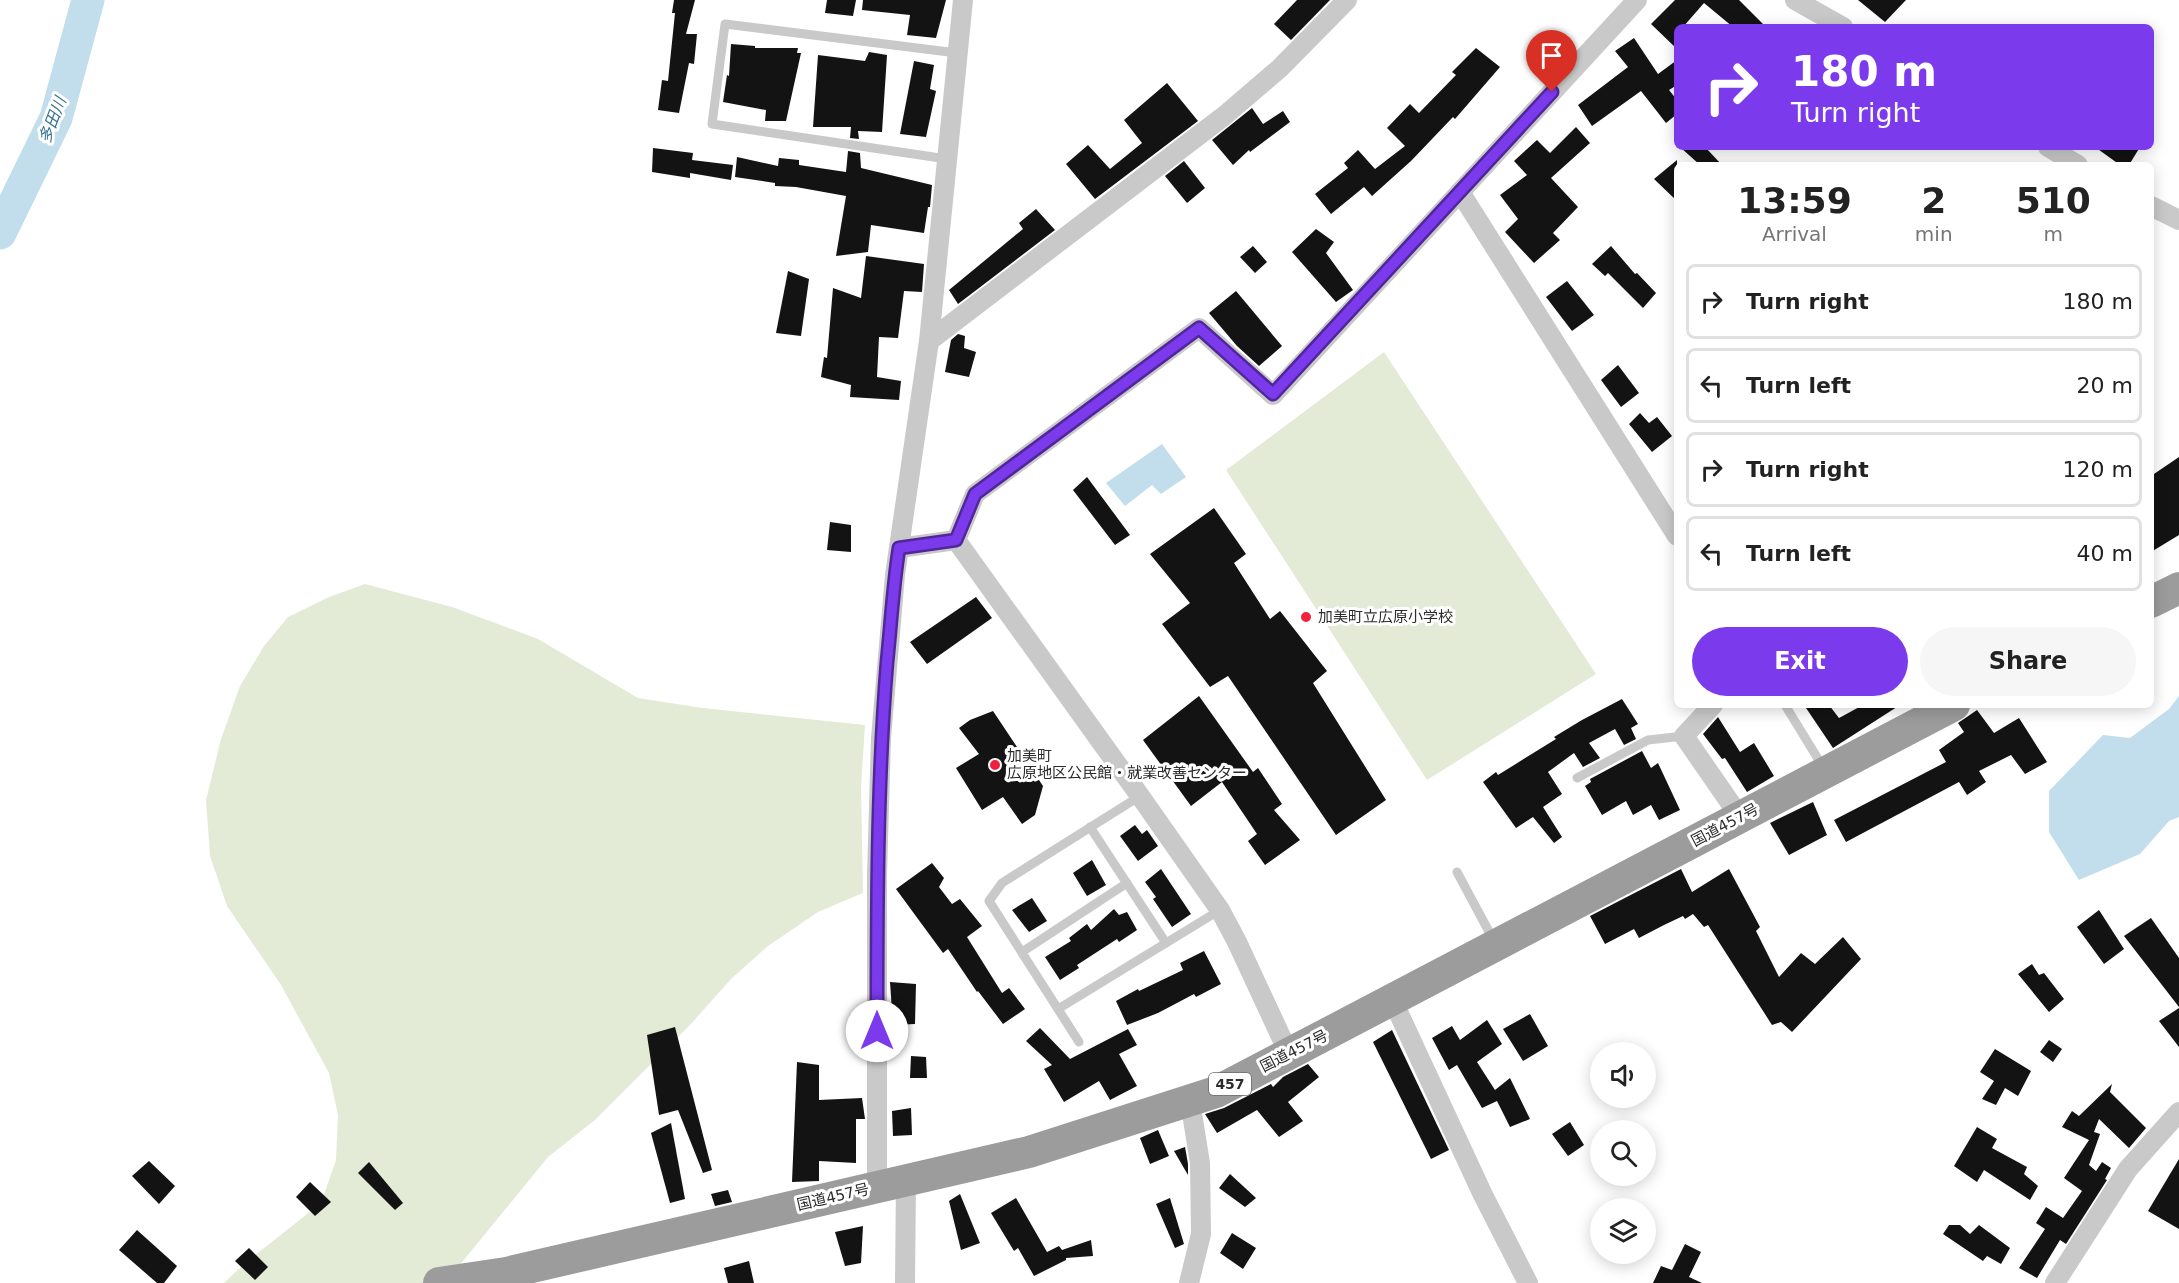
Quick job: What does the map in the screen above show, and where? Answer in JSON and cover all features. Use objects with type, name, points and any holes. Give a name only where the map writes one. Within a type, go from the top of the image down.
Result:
[{"type":"highway","points":[[2154,600],[2179,588]]},
{"type":"highway","name":"国道457号","points":[[439,1283],[506,1273],[1029,1152],[1216,1092],[1948,708]]},
{"type":"street","points":[[905,1283],[891,1184],[877,875],[881,738],[895,575],[929,341],[963,0]]},
{"type":"street","points":[[929,341],[1224,116],[1280,69],[1347,0]]},
{"type":"street","points":[[956,540],[975,494],[1199,328],[1273,394],[1637,0]]},
{"type":"street","points":[[1795,0],[1838,24]]},
{"type":"street","points":[[2053,150],[2073,162]]},
{"type":"street","points":[[1460,192],[1674,531]]},
{"type":"street","points":[[2154,208],[2179,220]]},
{"type":"street","points":[[899,548],[956,540]]},
{"type":"street","points":[[956,540],[1220,910],[1289,1053]]},
{"type":"street","points":[[1710,708],[1684,736],[1740,817]]},
{"type":"street","points":[[1392,1001],[1483,1195],[1528,1283]]},
{"type":"street","points":[[1189,1283],[1201,1234],[1200,1163],[1190,1101]]},
{"type":"street","points":[[2055,1283],[2128,1169],[2179,1112]]},
{"type":"lane","points":[[947,159],[712,124],[725,24],[957,53]]},
{"type":"lane","points":[[1787,708],[1826,772]]},
{"type":"lane","points":[[1577,778],[1648,740],[1684,736]]},
{"type":"lane","points":[[1079,1042],[989,901],[1002,883],[1140,796]]},
{"type":"lane","points":[[1090,827],[1166,943]]},
{"type":"lane","points":[[1457,872],[1496,945]]},
{"type":"lane","points":[[1022,952],[1127,883]]},
{"type":"lane","points":[[1058,1009],[1220,910]]},
{"type":"green space","points":[[1384,352],[1596,674],[1427,780],[1226,470]]},
{"type":"green space","points":[[365,584],[452,607],[538,639],[638,698],[703,708],[865,725],[861,787],[863,893],[818,912],[768,946],[731,979],[690,1025],[595,1120],[548,1157],[445,1283],[224,1283],[245,1263],[321,1203],[336,1160],[338,1115],[329,1073],[281,985],[227,906],[210,856],[206,800],[221,739],[240,686],[264,646],[288,617],[329,597]]},
{"type":"water","points":[[1162,444],[1186,477],[1161,494],[1152,485],[1125,506],[1106,483]]},
{"type":"water","points":[[2179,696],[2179,817],[2169,821],[2140,854],[2079,880],[2049,832],[2049,791],[2103,735],[2130,738],[2169,709]]},
{"type":"building","points":[[674,0],[695,0],[686,34],[697,34],[694,64],[689,63],[679,113],[658,110],[662,80],[668,81],[675,13],[672,13]]},
{"type":"building","points":[[827,0],[856,0],[853,16],[825,13]]},
{"type":"building","points":[[863,0],[946,0],[936,38],[907,35],[910,15],[862,10]]},
{"type":"building","points":[[1297,0],[1330,0],[1291,40],[1274,24]]},
{"type":"building","points":[[1675,0],[1739,0],[1763,24],[1729,24],[1704,3],[1686,24],[1674,24],[1674,46],[1651,24]]},
{"type":"building","points":[[1858,0],[1906,0],[1885,22]]},
{"type":"building","points":[[1634,38],[1658,74],[1674,62],[1674,87],[1669,90],[1674,96],[1674,116],[1666,123],[1641,91],[1592,126],[1578,105],[1628,67],[1615,51]]},
{"type":"building","points":[[731,44],[755,46],[755,48],[798,48],[797,53],[801,53],[786,121],[765,121],[766,110],[723,102],[727,75],[729,76]]},
{"type":"building","points":[[1476,48],[1500,67],[1455,119],[1453,117],[1411,161],[1372,196],[1364,187],[1331,214],[1315,194],[1348,168],[1344,163],[1358,150],[1375,169],[1405,146],[1387,128],[1410,104],[1419,113],[1456,75],[1452,72]]},
{"type":"building","points":[[869,52],[887,55],[882,132],[858,131],[859,139],[850,138],[851,127],[813,127],[818,55],[865,61]]},
{"type":"building","points":[[914,61],[934,65],[930,89],[936,91],[926,137],[900,134]]},
{"type":"building","points":[[1167,83],[1198,121],[1095,199],[1066,164],[1088,145],[1110,169],[1142,143],[1124,120]]},
{"type":"building","points":[[1252,108],[1263,124],[1283,111],[1290,122],[1250,152],[1249,150],[1233,165],[1212,140]]},
{"type":"building","points":[[1576,127],[1590,143],[1551,178],[1578,207],[1553,233],[1560,240],[1534,263],[1505,232],[1518,219],[1500,195],[1527,175],[1514,161],[1537,140],[1550,153]]},
{"type":"building","points":[[653,148],[693,153],[692,160],[733,165],[731,180],[690,173],[690,178],[652,172]]},
{"type":"building","points":[[1683,150],[1708,150],[1719,162],[1697,162]]},
{"type":"building","points":[[2099,150],[2138,150],[2131,162],[2116,162]]},
{"type":"building","points":[[848,151],[860,153],[861,168],[932,185],[924,233],[871,225],[868,252],[836,256],[846,196],[796,187],[775,186],[775,183],[735,177],[737,157],[778,166],[779,158],[799,160],[799,165],[846,172]]},
{"type":"building","points":[[1184,161],[1205,188],[1187,203],[1165,176]]},
{"type":"building","points":[[1674,162],[1674,198],[1654,179]]},
{"type":"building","points":[[1036,209],[1055,230],[958,304],[949,290],[1023,229],[1019,223]]},
{"type":"building","points":[[1316,229],[1334,242],[1326,253],[1353,290],[1336,302],[1292,252]]},
{"type":"building","points":[[1253,246],[1267,262],[1255,273],[1240,257]]},
{"type":"building","points":[[1611,246],[1635,274],[1637,273],[1656,293],[1643,308],[1608,273],[1605,276],[1592,264]]},
{"type":"building","points":[[866,256],[924,264],[922,292],[904,291],[898,338],[879,337],[877,377],[901,381],[899,400],[850,397],[851,385],[821,377],[824,357],[827,358],[833,288],[861,298]]},
{"type":"building","points":[[788,271],[809,279],[801,336],[776,333]]},
{"type":"building","points":[[1567,281],[1594,315],[1572,331],[1546,297]]},
{"type":"building","points":[[1236,291],[1282,346],[1259,366],[1237,346],[1209,313]]},
{"type":"building","points":[[958,334],[965,336],[964,348],[976,352],[969,377],[945,372],[951,340]]},
{"type":"building","points":[[1618,365],[1639,393],[1621,407],[1601,380]]},
{"type":"building","points":[[1640,413],[1649,423],[1657,417],[1672,436],[1652,452],[1629,424]]},
{"type":"building","points":[[2179,457],[2179,535],[2154,550],[2154,474]]},
{"type":"building","points":[[1087,477],[1130,535],[1115,545],[1073,490]]},
{"type":"building","points":[[1214,508],[1246,554],[1234,563],[1270,619],[1280,611],[1327,671],[1313,683],[1386,800],[1336,835],[1228,676],[1210,687],[1162,624],[1190,603],[1150,554]]},
{"type":"building","points":[[830,522],[851,525],[851,552],[827,550]]},
{"type":"building","points":[[976,597],[992,618],[927,664],[910,642]]},
{"type":"building","points":[[1199,696],[1253,772],[1258,768],[1282,804],[1274,810],[1300,840],[1265,865],[1248,841],[1257,834],[1222,782],[1191,806],[1143,740]]},
{"type":"building","points":[[1622,699],[1638,724],[1631,728],[1636,739],[1624,745],[1615,729],[1589,743],[1600,758],[1583,767],[1574,753],[1548,772],[1562,794],[1543,807],[1562,837],[1554,843],[1533,817],[1516,828],[1483,782],[1496,772],[1498,775],[1556,739],[1554,737],[1582,720]]},
{"type":"building","points":[[1806,708],[1831,708],[1839,718],[1857,708],[1895,708],[1833,748]]},
{"type":"building","points":[[1977,710],[1994,733],[2019,718],[2047,762],[2025,774],[2011,755],[1979,771],[1986,782],[1967,795],[1959,782],[1846,842],[1834,820],[1946,762],[1939,750],[1964,732],[1958,723]]},
{"type":"building","name":"加美町 広原地区公民館・就業改善センター","points":[[993,711],[1043,786],[1035,815],[1022,824],[1003,797],[982,810],[956,768],[979,754],[959,728],[970,720]]},
{"type":"building","points":[[1718,717],[1740,752],[1754,743],[1774,776],[1747,792],[1725,758],[1722,759],[1703,734]]},
{"type":"building","points":[[1642,751],[1651,768],[1658,763],[1680,810],[1659,820],[1651,805],[1633,815],[1626,801],[1602,815],[1585,786],[1591,782],[1590,779]]},
{"type":"building","points":[[1813,802],[1827,835],[1789,855],[1770,823]]},
{"type":"building","points":[[1135,825],[1142,834],[1147,830],[1158,846],[1138,861],[1120,836]]},
{"type":"building","points":[[1092,860],[1106,885],[1087,896],[1073,873]]},
{"type":"building","points":[[932,863],[944,878],[939,887],[952,904],[960,899],[982,926],[967,937],[1002,993],[1009,988],[1025,1009],[1003,1024],[977,992],[948,949],[943,953],[896,889]]},
{"type":"building","points":[[1161,869],[1191,914],[1172,927],[1153,899],[1156,897],[1145,882]]},
{"type":"building","points":[[1681,869],[1692,892],[1729,869],[1760,927],[1756,931],[1779,977],[1801,953],[1815,964],[1843,937],[1861,959],[1792,1032],[1781,1022],[1772,1025],[1708,925],[1704,927],[1693,914],[1685,919],[1683,916],[1639,938],[1634,929],[1605,944],[1590,916]]},
{"type":"building","points":[[1032,898],[1047,921],[1029,932],[1012,910]]},
{"type":"building","points":[[1114,909],[1119,915],[1127,912],[1137,930],[1119,942],[1117,939],[1077,965],[1079,968],[1060,980],[1045,957],[1071,941],[1069,938],[1087,924],[1091,930]]},
{"type":"building","points":[[2099,910],[2124,949],[2104,964],[2077,927]]},
{"type":"building","points":[[2151,918],[2179,958],[2179,1007],[2124,936]]},
{"type":"building","points":[[1204,951],[1221,984],[1196,997],[1194,994],[1158,1013],[1127,1025],[1116,1001],[1183,970],[1180,963]]},
{"type":"building","points":[[2032,964],[2039,975],[2044,973],[2064,999],[2049,1012],[2018,974]]},
{"type":"building","points":[[890,982],[916,984],[915,1024],[893,1025]]},
{"type":"building","points":[[2179,1008],[2179,1047],[2159,1021]]},
{"type":"building","points":[[1530,1014],[1548,1046],[1523,1061],[1503,1029]]},
{"type":"building","points":[[1487,1020],[1502,1044],[1477,1062],[1495,1090],[1510,1078],[1530,1119],[1510,1127],[1497,1101],[1482,1108],[1457,1065],[1449,1070],[1432,1038],[1452,1026],[1460,1040]]},
{"type":"building","points":[[675,1027],[712,1170],[703,1173],[678,1110],[659,1115],[647,1035]]},
{"type":"building","points":[[1040,1028],[1070,1059],[1128,1029],[1137,1045],[1119,1054],[1137,1086],[1110,1100],[1099,1081],[1064,1102],[1044,1069],[1052,1065],[1026,1041]]},
{"type":"building","points":[[1392,1030],[1449,1150],[1431,1159],[1373,1042]]},
{"type":"building","points":[[2049,1040],[2062,1049],[2053,1062],[2040,1052]]},
{"type":"building","points":[[1995,1049],[2031,1071],[2018,1096],[2005,1088],[1996,1105],[1982,1099],[1994,1081],[1980,1072]]},
{"type":"building","points":[[911,1056],[926,1057],[927,1078],[910,1078]]},
{"type":"building","points":[[797,1062],[819,1065],[819,1100],[862,1098],[865,1119],[856,1119],[856,1163],[819,1161],[819,1181],[792,1182]]},
{"type":"building","points":[[1308,1064],[1319,1077],[1288,1102],[1303,1121],[1279,1137],[1257,1110],[1217,1133],[1205,1114],[1224,1108],[1271,1084],[1273,1087],[1283,1077]]},
{"type":"building","points":[[2112,1084],[2110,1092],[2146,1128],[2129,1148],[2099,1119],[2094,1132],[2100,1134],[2089,1165],[2096,1171],[2102,1162],[2111,1168],[2105,1179],[2107,1180],[2066,1244],[2060,1240],[2037,1278],[2019,1268],[2045,1229],[2036,1223],[2046,1207],[2063,1218],[2082,1191],[2064,1178],[2089,1140],[2062,1127],[2072,1111],[2079,1116]]},
{"type":"building","points":[[911,1108],[912,1135],[893,1136],[892,1111]]},
{"type":"building","points":[[1570,1122],[1584,1145],[1568,1156],[1552,1134]]},
{"type":"building","points":[[671,1123],[685,1199],[670,1203],[651,1133]]},
{"type":"building","points":[[1977,1127],[1997,1139],[1992,1148],[2027,1167],[2024,1174],[2038,1186],[2030,1200],[1984,1170],[1977,1182],[1954,1166]]},
{"type":"building","points":[[1158,1130],[1169,1156],[1150,1164],[1140,1138]]},
{"type":"building","points":[[1185,1147],[1188,1164],[1188,1175],[1174,1151]]},
{"type":"building","points":[[2179,1159],[2179,1229],[2148,1211]]},
{"type":"building","points":[[149,1161],[175,1186],[159,1204],[132,1176]]},
{"type":"building","points":[[369,1162],[403,1203],[395,1210],[358,1173]]},
{"type":"building","points":[[1230,1174],[1256,1198],[1245,1207],[1219,1188]]},
{"type":"building","points":[[310,1182],[331,1202],[315,1216],[296,1197]]},
{"type":"building","points":[[728,1190],[732,1202],[715,1206],[711,1194]]},
{"type":"building","points":[[960,1194],[980,1243],[961,1250],[949,1201]]},
{"type":"building","points":[[1016,1198],[1047,1252],[1059,1246],[1062,1250],[1091,1240],[1093,1256],[1066,1258],[1034,1276],[1018,1248],[1014,1251],[991,1213]]},
{"type":"building","points":[[1170,1198],[1184,1244],[1175,1248],[1156,1204]]},
{"type":"building","points":[[1949,1225],[1960,1225],[1970,1234],[1979,1225],[2010,1248],[2001,1264],[1987,1256],[1983,1261],[1943,1234]]},
{"type":"building","points":[[863,1226],[861,1263],[845,1266],[835,1232]]},
{"type":"building","points":[[137,1230],[177,1266],[164,1283],[157,1283],[119,1250]]},
{"type":"building","points":[[1232,1233],[1256,1248],[1243,1269],[1220,1253]]},
{"type":"building","points":[[1685,1244],[1701,1252],[1689,1277],[1702,1283],[1653,1283],[1661,1266],[1672,1270]]},
{"type":"building","points":[[249,1248],[268,1267],[255,1280],[235,1261]]},
{"type":"building","points":[[749,1261],[754,1283],[728,1283],[724,1268]]},
{"type":"waterway","name":"多田川","points":[[0,233],[56,118],[88,0]]},
{"type":"place","name":"加美町立広原小学校","points":[[1306,617]]},
{"type":"place","name":"加美町 広原地区公民館・就業改善センター","points":[[995,765]]},
{"type":"route","points":[[877,1031],[877,875],[881,738],[899,548],[956,540],[975,494],[1199,328],[1273,394],[1552,92]]}]
